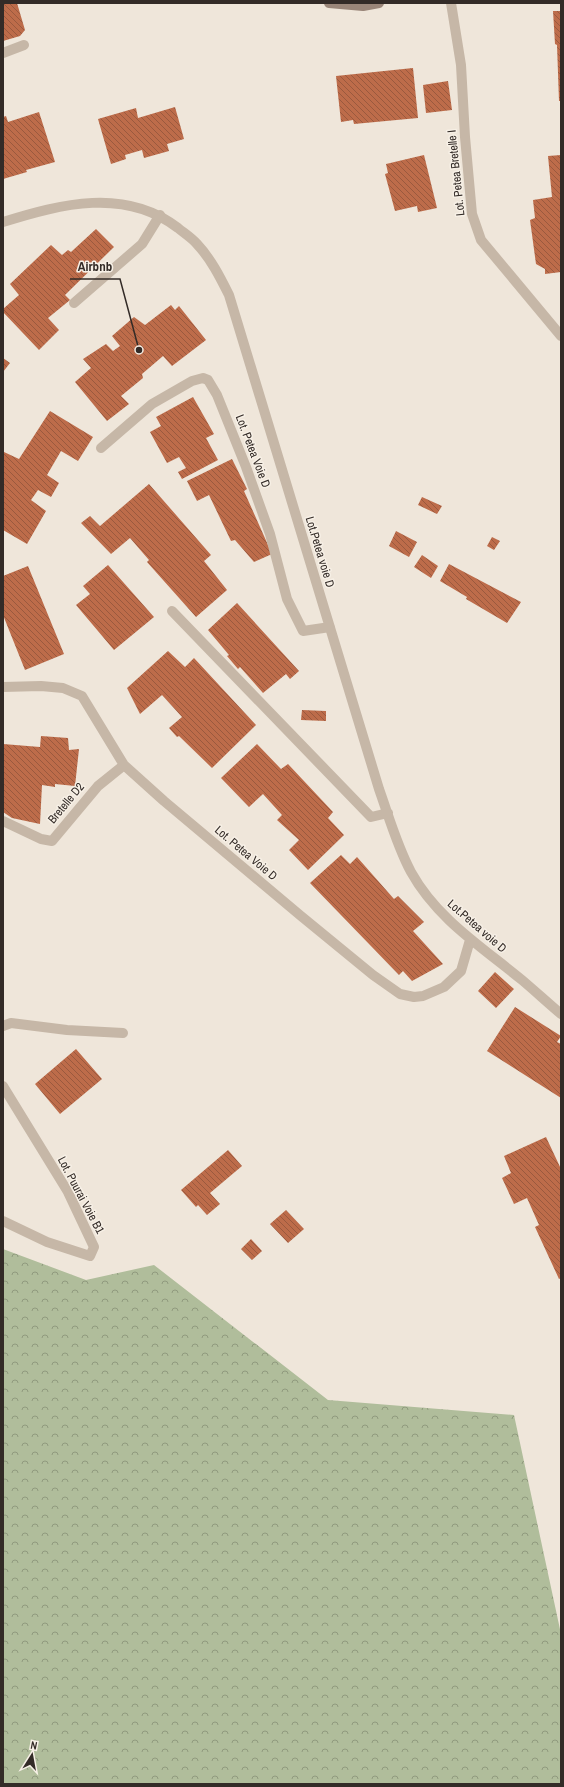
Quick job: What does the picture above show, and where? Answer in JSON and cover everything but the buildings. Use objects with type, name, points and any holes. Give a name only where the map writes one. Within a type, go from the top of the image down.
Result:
[{"type":"main road","points":[[329,3],[363,6],[379,3]]},
{"type":"street","name":"Lot. Petea Bretelle I","points":[[451,3],[462,65],[465,137],[472,214],[481,240],[561,336]]},
{"type":"street","points":[[3,53],[24,45]]},
{"type":"street","name":"Lot.Petea voie D","points":[[3,222],[42,210],[72,203],[92,202],[133,206],[160,215],[196,242],[213,265],[229,295],[396,839],[412,872],[436,908],[470,940],[522,980],[561,1014]]},
{"type":"street","points":[[74,303],[142,244],[160,215]]},
{"type":"street","name":"Lot. Petea Voie D","points":[[101,448],[152,404],[192,381],[203,378],[208,380],[217,395],[246,467],[270,534],[287,599],[303,631],[330,627]]},
{"type":"street","points":[[172,611],[371,817],[388,813]]},
{"type":"street","name":"Lot. Petea Voie D","points":[[3,687],[62,688],[82,696],[124,765],[164,801],[307,921],[373,975],[400,994],[414,997],[423,996],[444,987],[461,971],[470,940]]},
{"type":"street","name":"Bretelle D2","points":[[3,821],[40,839],[52,841],[98,786],[124,765]]},
{"type":"street","points":[[3,1026],[11,1023],[67,1030],[123,1033]]},
{"type":"street","name":"Lot. Puurai Voie B1","points":[[3,1086],[68,1192],[94,1247],[90,1256],[47,1242],[3,1221]]},
{"type":"green space","points":[[3,1249],[86,1280],[154,1265],[328,1400],[514,1415],[561,1634],[561,1784],[3,1784]]},
{"type":"place","name":"Airbnb","points":[[139,350]]}]
